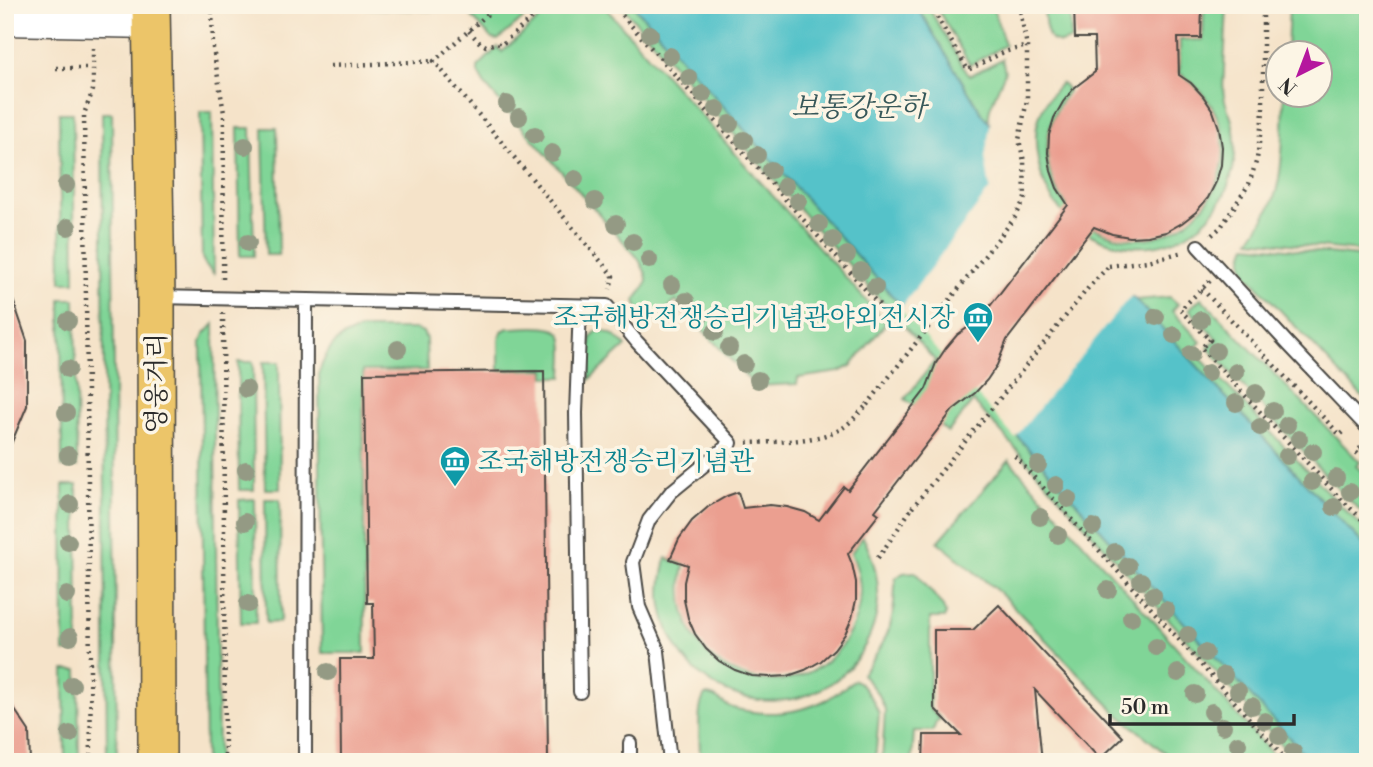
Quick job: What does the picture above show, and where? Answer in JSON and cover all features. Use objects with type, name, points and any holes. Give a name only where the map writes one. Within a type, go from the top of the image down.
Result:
[{"type":"main road","name":"영웅거리","points":[[152,14],[156,297],[157,762]]},
{"type":"street","points":[[5,20],[93,22],[152,14]]},
{"type":"lane","points":[[1198,246],[1363,424]]},
{"type":"lane","points":[[156,297],[607,306],[731,443],[671,492],[649,520],[634,562],[639,607],[658,650],[670,762]]},
{"type":"lane","points":[[305,762],[306,300]]},
{"type":"lane","points":[[580,306],[576,413],[580,692]]},
{"type":"lane","points":[[630,743],[630,762]]},
{"type":"path","points":[[212,5],[213,48],[224,113],[225,762]]},
{"type":"path","points":[[330,66],[434,61],[498,5]]},
{"type":"path","points":[[469,30],[486,46],[497,43],[501,45],[547,5]]},
{"type":"path","points":[[613,5],[887,314]]},
{"type":"path","points":[[930,5],[968,70],[1004,52],[1027,46]]},
{"type":"path","points":[[731,443],[785,442],[842,429],[867,405],[1016,216],[1025,198],[1024,161],[1019,140],[1027,100],[1027,46],[1018,5]]},
{"type":"path","points":[[878,558],[912,508],[1089,286],[1109,266],[1178,254],[1198,246],[1221,227],[1249,184],[1257,159],[1263,112],[1263,5]]},
{"type":"path","points":[[90,762],[83,114],[93,90],[93,22]]},
{"type":"path","points":[[434,61],[613,276],[607,306]]},
{"type":"path","points":[[56,68],[89,68]]},
{"type":"path","points":[[1221,271],[1180,310],[1210,340],[1201,348],[1368,525]]},
{"type":"path","points":[[1202,289],[1340,435],[1363,424]]},
{"type":"path","points":[[1368,442],[1356,452],[1361,457],[1368,456]]},
{"type":"path","points":[[1015,456],[1289,762]]},
{"type":"green space","points":[[291,5],[539,5],[498,40],[492,39],[468,12]]},
{"type":"green space","points":[[555,5],[603,5],[886,323],[851,366],[839,372],[798,378],[797,384],[755,386],[676,301],[650,324],[643,316],[635,300],[647,280],[638,258],[484,84],[478,73],[478,67],[498,47],[502,52]]},
{"type":"green space","points":[[621,5],[633,5],[1166,603],[1313,762],[1298,762],[1286,750],[973,401],[948,432],[905,399],[934,362],[940,366]]},
{"type":"green space","points":[[916,5],[927,5],[969,76],[1002,59],[1005,72],[990,108],[988,121],[980,111]]},
{"type":"green space","points":[[935,5],[992,5],[1005,45],[970,65]]},
{"type":"green space","points":[[1044,5],[1070,5],[1071,40],[1060,43],[1051,40],[1046,28]]},
{"type":"green space","points":[[1204,5],[1227,5],[1223,90],[1233,127],[1235,151],[1233,169],[1218,205],[1195,229],[1165,243],[1133,246],[1101,240],[1073,223],[1051,197],[1036,149],[1037,128],[1042,110],[1053,92],[1061,83],[1064,85],[1068,91],[1051,123],[1047,158],[1057,191],[1073,213],[1096,229],[1130,239],[1153,237],[1175,229],[1194,216],[1209,198],[1219,177],[1224,153],[1221,128],[1215,112],[1200,90],[1180,73],[1180,40],[1203,40]]},
{"type":"green space","points":[[1289,5],[1368,5],[1368,252],[1250,240],[1269,209],[1277,187],[1284,108],[1334,108],[1334,38],[1288,38]]},
{"type":"green space","points":[[200,112],[212,112],[214,274],[202,258]]},
{"type":"green space","points":[[59,113],[73,113],[75,282],[61,282]]},
{"type":"green space","points":[[102,113],[112,113],[117,762],[107,762]]},
{"type":"green space","points":[[238,128],[251,128],[254,256],[240,256]]},
{"type":"green space","points":[[263,128],[277,128],[279,255],[266,255]]},
{"type":"green space","points":[[1247,245],[1368,257],[1368,403],[1247,275],[1243,260]]},
{"type":"green space","points":[[1170,297],[1178,304],[1172,311],[1201,342],[1193,350],[1368,532],[1368,549],[1136,300]]},
{"type":"green space","points":[[1201,298],[1360,462],[1356,466],[1368,477],[1368,518],[1208,348],[1217,339],[1189,309]]},
{"type":"green space","points":[[61,299],[75,299],[77,467],[62,467]]},
{"type":"green space","points":[[214,324],[218,762],[205,762],[201,342]]},
{"type":"green space","points":[[508,328],[546,328],[559,332],[564,346],[563,377],[545,377],[545,369],[499,370],[499,339],[502,331]]},
{"type":"green space","points":[[361,329],[416,329],[423,332],[426,339],[427,370],[363,371],[365,653],[322,653],[319,372],[334,344]]},
{"type":"green space","points":[[597,331],[610,333],[626,346],[589,380],[591,337]]},
{"type":"green space","points":[[238,362],[253,362],[254,490],[239,490]]},
{"type":"green space","points":[[263,362],[279,362],[280,489],[265,489]]},
{"type":"green space","points":[[1009,460],[1280,762],[1176,762],[1119,715],[1000,593],[938,542]]},
{"type":"green space","points":[[63,485],[77,485],[78,652],[64,652]]},
{"type":"green space","points":[[255,499],[256,623],[241,623],[239,500]]},
{"type":"green space","points":[[265,499],[280,499],[281,617],[279,622],[266,623]]},
{"type":"green space","points":[[863,537],[873,561],[878,586],[874,623],[870,635],[849,668],[821,689],[790,699],[756,700],[724,690],[696,671],[674,643],[661,600],[666,558],[684,565],[683,605],[695,637],[716,661],[744,676],[775,680],[805,674],[832,656],[853,625],[860,589],[851,553]]},
{"type":"green space","points":[[915,572],[942,605],[946,614],[944,618],[930,618],[930,709],[940,719],[933,731],[914,731],[912,762],[882,762],[885,710],[879,695],[862,674],[890,626],[896,578],[903,573]]},
{"type":"green space","points":[[64,670],[78,670],[79,762],[65,762]]},
{"type":"green space","points":[[855,680],[874,702],[879,714],[875,762],[702,762],[699,715],[705,695],[745,711],[794,711],[828,699]]},
{"type":"water","name":"보통강운하","points":[[633,5],[916,5],[980,111],[1111,279],[1136,300],[1368,549],[1368,762],[1313,762],[1303,753]]},
{"type":"pier","points":[[991,120],[1059,210],[1114,276],[1134,294],[1015,438],[900,309],[990,189],[985,157]]},
{"type":"building","name":"조국해방전쟁승리기념관야외전시장","points":[[1074,5],[1202,5],[1201,38],[1178,38],[1179,75],[1203,96],[1213,111],[1219,128],[1221,165],[1208,198],[1196,212],[1166,232],[1130,237],[1094,227],[1007,340],[997,365],[987,380],[953,410],[875,511],[879,514],[848,554],[856,582],[856,600],[845,634],[834,649],[821,661],[788,676],[752,676],[735,670],[706,649],[688,618],[684,582],[688,565],[670,559],[679,539],[692,521],[708,507],[738,492],[743,508],[770,505],[787,507],[805,512],[819,520],[844,487],[848,490],[926,389],[936,363],[946,348],[957,335],[980,319],[1068,205],[1057,188],[1051,171],[1049,135],[1063,102],[1074,88],[1095,72],[1094,38],[1075,38]]},
{"type":"building","points":[[5,288],[9,288],[27,341],[27,406],[6,456]]},
{"type":"building","name":"조국해방전쟁승리기념관","points":[[544,371],[548,762],[341,762],[340,659],[374,659],[373,603],[367,603],[364,373]]},
{"type":"building","points":[[999,605],[1123,737],[1100,759],[1035,690],[1042,762],[923,762],[924,735],[961,735],[934,708],[934,630],[973,630]]},
{"type":"building","points":[[5,695],[29,731],[30,762],[5,762]]},
{"type":"place","name":"조국해방전쟁승리기념관야외전시장","points":[[978,344]]},
{"type":"place","name":"조국해방전쟁승리기념관","points":[[455,488]]}]
